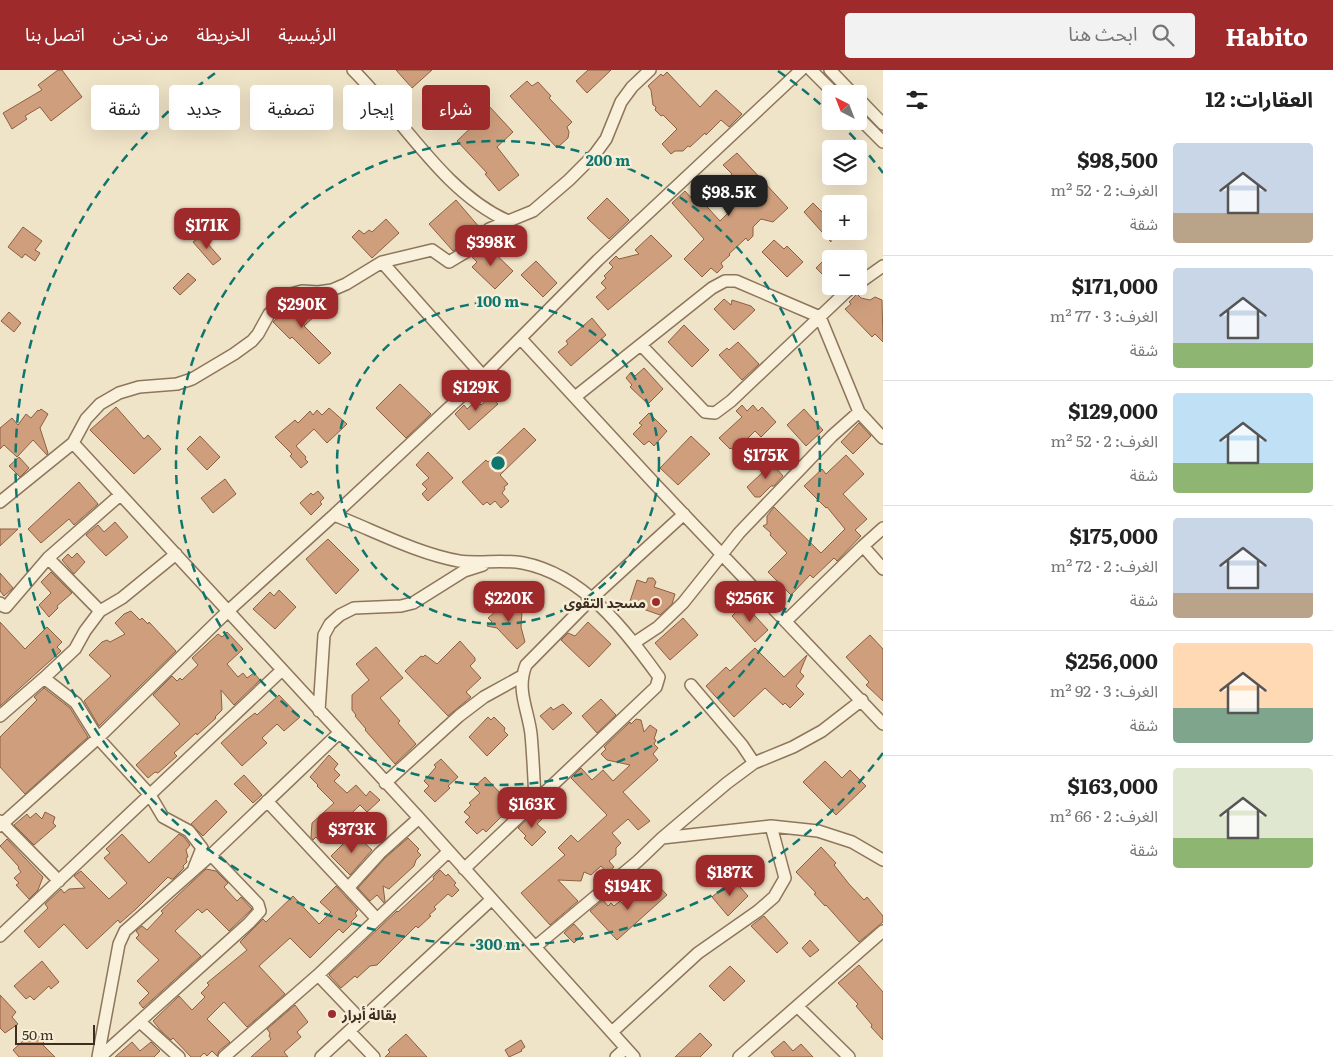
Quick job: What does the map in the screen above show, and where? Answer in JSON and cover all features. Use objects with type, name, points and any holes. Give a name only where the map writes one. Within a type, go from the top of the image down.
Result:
[{"type":"street","points":[[354,70],[444,174],[481,206],[508,220]]},
{"type":"street","points":[[0,502],[73,443],[86,419],[100,404],[119,393],[139,387],[177,384],[192,379],[252,341],[269,314],[291,294],[332,290],[346,284],[382,262],[432,250],[449,262],[470,250],[489,229],[508,220],[533,212],[546,202],[595,154],[606,139],[620,102],[650,70]]},
{"type":"street","points":[[59,880],[1,824],[98,738],[228,611],[483,376],[598,260],[801,70]]},
{"type":"street","points":[[811,70],[826,85]]},
{"type":"street","points":[[830,70],[844,85]]},
{"type":"street","points":[[868,108],[883,124]]},
{"type":"street","points":[[868,127],[883,142]]},
{"type":"street","points":[[382,262],[483,376]]},
{"type":"street","points":[[867,277],[883,266]]},
{"type":"street","points":[[575,397],[700,296],[725,281],[736,281],[820,317],[859,412],[883,438]]},
{"type":"street","points":[[641,345],[705,412],[715,414],[844,295]]},
{"type":"street","points":[[521,338],[684,514],[883,724]]},
{"type":"street","points":[[634,642],[658,627],[684,603],[722,553],[771,499],[832,436],[859,412]]},
{"type":"street","points":[[73,443],[418,818],[634,1057]]},
{"type":"street","points":[[0,603],[6,606],[48,558],[120,495]]},
{"type":"street","points":[[535,800],[531,732],[522,692],[522,676],[526,665],[592,598],[684,514]]},
{"type":"street","points":[[334,515],[426,552],[459,561],[521,563],[548,570],[592,598],[634,642],[659,677],[656,687],[464,869]]},
{"type":"street","points":[[786,621],[883,528]]},
{"type":"street","points":[[863,546],[883,569]]},
{"type":"street","points":[[0,716],[75,649],[85,630],[100,611],[122,598],[176,554]]},
{"type":"street","points":[[48,558],[100,611]]},
{"type":"street","points":[[319,711],[324,635],[330,624],[340,614],[354,608],[401,606],[412,603],[464,570],[490,563]]},
{"type":"street","points":[[0,936],[282,670]]},
{"type":"street","points":[[385,783],[459,716],[484,697],[522,676]]},
{"type":"street","points":[[44,678],[76,703],[98,738],[150,795],[162,817],[189,831],[202,848],[195,866],[179,884]]},
{"type":"street","points":[[692,685],[742,745],[754,763]]},
{"type":"street","points":[[535,947],[638,861],[727,783],[754,763],[793,747],[822,731],[862,700]]},
{"type":"street","points":[[99,1057],[119,944],[125,932],[211,855],[339,733]]},
{"type":"street","points":[[267,801],[377,919]]},
{"type":"street","points":[[349,887],[380,853],[418,818]]},
{"type":"street","points":[[662,838],[772,826],[818,831],[852,842],[883,860]]},
{"type":"street","points":[[612,1032],[698,953],[758,912],[774,897],[785,878],[772,826]]},
{"type":"street","points":[[224,1057],[318,974],[448,852]]},
{"type":"street","points":[[99,1057],[249,923],[260,910],[258,904],[211,855]]},
{"type":"street","points":[[321,1057],[492,899]]},
{"type":"street","points":[[739,1057],[883,931]]},
{"type":"street","points":[[318,974],[361,1020]]},
{"type":"street","points":[[798,1007],[849,1057]]},
{"type":"street","points":[[140,1022],[178,1057]]},
{"type":"street","points":[[349,1031],[374,1057]]},
{"type":"street","points":[[616,1057],[626,1048]]},
{"type":"building","points":[[58,70],[62,70],[82,97],[51,121],[40,107],[25,116],[27,119],[12,129],[3,113],[42,90],[38,85]]},
{"type":"building","points":[[396,70],[432,70],[412,88],[412,85],[409,85]]},
{"type":"building","points":[[588,70],[611,70],[587,93],[576,81]]},
{"type":"building","points":[[667,72],[700,107],[716,90],[742,114],[729,127],[721,120],[690,147],[688,146],[683,151],[675,151],[671,154],[662,144],[677,129],[655,110],[656,107],[653,105],[651,90],[648,86],[661,74],[663,76]]},
{"type":"building","points":[[527,81],[532,86],[538,82],[551,96],[549,98],[572,122],[567,127],[569,132],[568,138],[557,148],[510,96]]},
{"type":"building","points":[[490,107],[513,132],[497,147],[519,175],[499,191],[485,174],[487,173],[457,141],[468,130],[490,130]]},
{"type":"building","points":[[737,153],[788,208],[773,222],[761,219],[753,227],[753,236],[748,241],[746,238],[729,254],[721,263],[723,267],[717,273],[711,268],[702,277],[684,259],[704,239],[672,203],[685,191],[694,201],[698,197],[720,221],[744,197],[727,179],[732,174],[723,165]]},
{"type":"building","points":[[607,198],[629,220],[609,239],[587,218]]},
{"type":"building","points":[[456,200],[480,228],[464,244],[453,251],[429,224]]},
{"type":"building","points":[[813,203],[822,212],[822,232],[804,212]]},
{"type":"building","points":[[386,219],[399,233],[372,258],[352,237],[359,230],[364,234],[369,230],[372,232]]},
{"type":"building","points":[[23,227],[42,241],[35,250],[40,253],[35,261],[25,254],[22,258],[8,247]]},
{"type":"building","points":[[651,235],[672,256],[608,310],[596,297],[606,288],[601,283],[606,278],[604,276],[613,267],[609,263],[616,256],[619,259],[639,254],[635,250]]},
{"type":"building","points":[[201,236],[221,259],[213,265],[193,242]]},
{"type":"building","points":[[774,240],[784,249],[787,246],[803,262],[787,277],[762,252]]},
{"type":"building","points":[[485,244],[513,271],[495,289],[472,267],[477,262],[472,257]]},
{"type":"building","points":[[536,261],[557,283],[543,297],[521,275]]},
{"type":"building","points":[[822,262],[822,274],[816,268]]},
{"type":"building","points":[[188,273],[196,280],[180,295],[173,288]]},
{"type":"building","points":[[856,295],[870,300],[875,297],[882,300],[883,342],[875,334],[872,337],[845,309],[851,304],[849,302]]},
{"type":"building","points":[[304,299],[318,313],[304,326],[331,353],[319,364],[292,337],[290,339],[273,322],[295,301]]},
{"type":"building","points":[[724,299],[731,305],[732,300],[751,306],[755,310],[734,330],[714,309]]},
{"type":"building","points":[[9,312],[21,323],[14,332],[1,321]]},
{"type":"building","points":[[592,318],[606,335],[571,366],[558,352],[568,344],[566,341]]},
{"type":"building","points":[[684,325],[709,350],[692,367],[668,342]]},
{"type":"building","points":[[738,342],[759,364],[742,380],[719,355],[727,348],[729,350]]},
{"type":"building","points":[[644,368],[663,389],[648,404],[630,387],[632,385],[626,378],[631,372],[635,376]]},
{"type":"building","points":[[400,384],[431,414],[406,438],[376,408]]},
{"type":"building","points":[[491,396],[498,404],[469,430],[455,414],[464,405],[467,409],[477,400],[481,405]]},
{"type":"building","points":[[742,405],[747,411],[753,405],[758,411],[762,407],[776,422],[761,437],[755,431],[735,451],[730,449],[719,438],[742,417],[736,411]]},
{"type":"building","points":[[116,407],[144,439],[148,435],[161,449],[134,474],[90,430]]},
{"type":"building","points":[[329,408],[347,424],[327,443],[314,429],[296,446],[308,462],[301,468],[290,456],[292,454],[275,437],[295,420],[298,423],[310,411],[313,415],[317,410],[322,415]]},
{"type":"building","points":[[41,409],[48,414],[40,428],[47,455],[33,440],[17,457],[4,445],[0,449],[0,428],[12,418],[18,425],[26,414],[31,418]]},
{"type":"building","points":[[804,409],[823,430],[806,446],[787,425]]},
{"type":"building","points":[[649,413],[667,431],[654,446],[649,441],[644,445],[633,434],[642,425],[639,423]]},
{"type":"building","points":[[859,423],[871,436],[853,454],[841,442]]},
{"type":"building","points":[[524,428],[536,440],[500,475],[508,484],[504,487],[505,489],[502,493],[509,501],[501,508],[495,501],[490,505],[487,502],[483,505],[462,482],[486,460],[488,462]]},
{"type":"building","points":[[200,436],[220,457],[207,470],[187,449]]},
{"type":"building","points":[[691,436],[710,454],[678,485],[660,468]]},
{"type":"building","points":[[428,452],[453,478],[428,501],[422,494],[427,489],[422,484],[429,478],[416,465]]},
{"type":"building","points":[[846,455],[864,474],[843,494],[867,519],[855,530],[861,536],[837,561],[834,558],[813,578],[810,575],[791,595],[768,572],[787,553],[763,526],[767,524],[767,516],[774,507],[821,553],[845,529],[827,507],[804,486],[822,469],[826,474]]},
{"type":"building","points":[[19,457],[29,468],[20,477],[9,466]]},
{"type":"building","points":[[779,457],[776,468],[783,476],[760,497],[755,497],[747,487]]},
{"type":"building","points":[[225,479],[236,494],[213,513],[201,498]]},
{"type":"building","points":[[79,482],[98,504],[74,525],[69,519],[41,543],[28,529]]},
{"type":"building","points":[[318,491],[324,498],[320,502],[322,504],[311,515],[300,503],[311,493],[313,495]]},
{"type":"building","points":[[115,522],[128,537],[106,556],[86,535],[98,525],[104,532]]},
{"type":"building","points":[[0,529],[18,529],[0,546]]},
{"type":"building","points":[[328,539],[359,570],[336,594],[306,559]]},
{"type":"building","points":[[77,553],[85,562],[74,574],[62,560],[68,554],[72,558]]},
{"type":"building","points":[[51,572],[72,593],[57,606],[58,608],[49,617],[39,605],[51,593],[41,582]]},
{"type":"building","points":[[0,573],[13,588],[4,596],[0,591]]},
{"type":"building","points":[[648,578],[653,578],[656,582],[654,587],[675,594],[672,604],[660,615],[629,604],[637,580],[646,583]]},
{"type":"building","points":[[279,590],[296,607],[275,629],[253,609],[270,592],[274,596]]},
{"type":"building","points":[[511,598],[522,611],[521,627],[525,642],[517,649],[497,628],[487,626],[492,622],[488,618]]},
{"type":"building","points":[[744,604],[768,630],[755,642],[732,616]]},
{"type":"building","points":[[131,611],[140,620],[142,618],[148,624],[149,622],[176,651],[99,726],[84,701],[111,676],[89,655],[102,642],[107,640],[110,642],[125,634],[115,623],[124,614]]},
{"type":"building","points":[[683,618],[698,635],[670,660],[655,643]]},
{"type":"building","points":[[0,622],[25,649],[47,627],[62,642],[57,647],[61,651],[0,706]]},
{"type":"building","points":[[588,622],[611,644],[589,667],[561,640],[568,633],[575,636]]},
{"type":"building","points":[[227,632],[243,649],[227,664],[238,677],[243,673],[247,678],[254,673],[260,680],[234,705],[221,690],[222,710],[216,718],[174,753],[177,756],[158,773],[155,772],[148,778],[136,765],[180,724],[153,695],[172,676],[177,681],[180,678],[182,680],[198,665],[192,658],[218,634],[222,637]]},
{"type":"building","points":[[870,635],[883,649],[883,701],[866,685],[869,682],[846,657]]},
{"type":"building","points":[[460,641],[475,658],[475,661],[470,666],[481,678],[466,692],[471,697],[448,716],[405,671],[421,656],[425,655],[437,664]]},
{"type":"building","points":[[376,647],[403,678],[380,698],[400,721],[398,723],[416,744],[395,764],[365,730],[352,710],[352,695],[369,680],[356,664]]},
{"type":"building","points":[[755,648],[784,677],[807,655],[800,672],[804,676],[796,686],[804,694],[790,708],[785,703],[783,705],[765,688],[734,717],[706,686],[726,667],[730,671]]},
{"type":"building","points":[[44,688],[70,708],[88,737],[25,794],[0,767],[0,737],[37,700],[34,697]]},
{"type":"building","points":[[279,695],[300,717],[284,731],[277,724],[262,738],[267,743],[242,766],[221,743],[246,720],[255,713],[257,715]]},
{"type":"building","points":[[601,699],[616,715],[597,733],[582,716]]},
{"type":"building","points":[[563,704],[572,713],[553,730],[540,716],[551,707],[553,710]]},
{"type":"building","points":[[488,717],[491,720],[494,717],[505,728],[504,731],[508,735],[487,756],[469,737]]},
{"type":"building","points":[[636,719],[641,720],[644,732],[650,725],[657,730],[654,744],[658,748],[653,754],[658,760],[623,792],[650,821],[638,830],[628,819],[612,833],[621,843],[616,848],[616,855],[609,861],[614,867],[607,873],[601,866],[591,875],[584,872],[581,881],[558,880],[578,901],[550,925],[521,893],[565,855],[558,848],[571,835],[578,842],[607,815],[571,778],[581,768],[592,780],[603,770],[613,781],[630,765],[607,760],[601,754],[606,749],[604,747],[630,722],[631,724]]},
{"type":"building","points":[[329,755],[338,764],[334,769],[340,775],[334,781],[347,793],[356,785],[366,796],[370,791],[380,800],[367,812],[360,805],[321,843],[316,837],[313,840],[311,837],[312,823],[334,803],[310,777]]},
{"type":"building","points":[[441,759],[458,777],[448,786],[450,788],[435,802],[424,791],[429,786],[424,781],[436,767],[434,765]]},
{"type":"building","points":[[825,761],[842,778],[850,770],[866,786],[836,815],[803,782]]},
{"type":"building","points":[[244,775],[262,795],[253,803],[234,784]]},
{"type":"building","points":[[485,777],[516,810],[507,818],[501,817],[486,832],[483,829],[477,834],[465,822],[470,817],[464,812],[471,805],[469,803],[480,793],[474,787]]},
{"type":"building","points":[[216,800],[227,812],[203,836],[191,824]]},
{"type":"building","points":[[45,812],[55,817],[53,823],[56,826],[34,845],[14,825],[27,814],[30,818],[36,813],[42,819]]},
{"type":"building","points":[[535,812],[542,819],[537,824],[546,832],[532,846],[518,828]]},
{"type":"building","points":[[354,833],[372,850],[350,875],[331,856]]},
{"type":"building","points":[[122,834],[149,863],[179,834],[190,845],[186,850],[187,862],[173,879],[168,877],[136,909],[120,923],[118,920],[87,949],[64,924],[39,948],[24,931],[48,908],[45,904],[61,889],[64,893],[69,889],[85,888],[74,876],[81,871],[109,899],[127,883],[104,858],[110,853],[106,849]]},
{"type":"building","points":[[408,838],[419,849],[417,851],[421,855],[416,860],[414,866],[389,889],[383,886],[384,903],[377,895],[370,901],[358,888],[385,858]]},
{"type":"building","points":[[7,839],[43,877],[38,890],[29,899],[16,885],[19,883],[14,878],[21,872],[19,867],[0,846]]},
{"type":"building","points":[[821,847],[836,863],[834,865],[849,884],[864,900],[867,897],[883,916],[883,922],[859,942],[796,872]]},
{"type":"building","points":[[206,869],[216,871],[228,883],[224,887],[237,901],[241,897],[252,909],[229,931],[207,909],[202,913],[198,909],[175,931],[201,956],[143,1008],[139,1003],[149,993],[137,981],[159,960],[136,938],[139,935],[136,931],[142,926],[147,930],[163,913],[161,911]]},
{"type":"building","points":[[440,870],[446,876],[448,874],[459,890],[452,897],[448,894],[434,907],[436,909],[429,915],[431,916],[418,928],[416,926],[377,965],[370,966],[357,978],[355,976],[341,988],[329,975],[434,879],[433,877]]},
{"type":"building","points":[[733,879],[748,896],[728,916],[712,897]]},
{"type":"building","points":[[654,881],[667,895],[617,940],[590,911],[603,900],[608,906],[611,903],[614,906],[620,901],[626,907]]},
{"type":"building","points":[[336,886],[358,910],[355,913],[357,916],[351,922],[352,924],[343,933],[339,929],[310,958],[290,938],[259,966],[285,994],[247,1027],[224,1002],[207,1019],[230,1042],[219,1051],[217,1056],[212,1051],[207,1056],[204,1053],[200,1057],[191,1057],[173,1038],[171,1040],[162,1032],[153,1021],[179,996],[192,1010],[205,997],[201,993],[209,985],[207,983],[247,950],[240,942],[263,919],[266,922],[293,896],[319,924],[331,912],[320,902]]},
{"type":"building","points":[[764,916],[788,943],[777,953],[751,926]]},
{"type":"building","points":[[574,924],[583,934],[574,943],[564,933]]},
{"type":"building","points":[[810,940],[819,950],[810,957],[802,948]]},
{"type":"building","points":[[42,961],[59,982],[51,989],[49,986],[34,1000],[30,996],[26,999],[14,986]]},
{"type":"building","points":[[859,965],[883,992],[883,1040],[856,1006],[858,1004],[838,983]]},
{"type":"building","points":[[730,966],[745,981],[724,1001],[709,986]]},
{"type":"building","points":[[0,995],[16,1012],[12,1017],[18,1024],[5,1033],[0,1028]]},
{"type":"building","points":[[295,1005],[308,1022],[297,1032],[301,1037],[284,1052],[288,1057],[251,1057],[271,1039],[267,1029]]},
{"type":"building","points":[[34,1031],[44,1042],[42,1044],[55,1057],[19,1057],[13,1050]]},
{"type":"building","points":[[700,1033],[712,1045],[700,1057],[675,1057]]},
{"type":"building","points":[[406,1034],[427,1057],[385,1057],[390,1052],[388,1050]]},
{"type":"building","points":[[521,1040],[525,1047],[522,1051],[509,1057],[505,1050]]},
{"type":"building","points":[[784,1041],[793,1051],[801,1044],[813,1057],[775,1057],[771,1052]]},
{"type":"building","points":[[132,1042],[140,1051],[151,1042],[160,1051],[154,1057],[115,1057]]},
{"type":"place","name":"مسجد التقوى","points":[[656,602]]},
{"type":"place","name":"بقالة أبرار","points":[[332,1014]]}]
